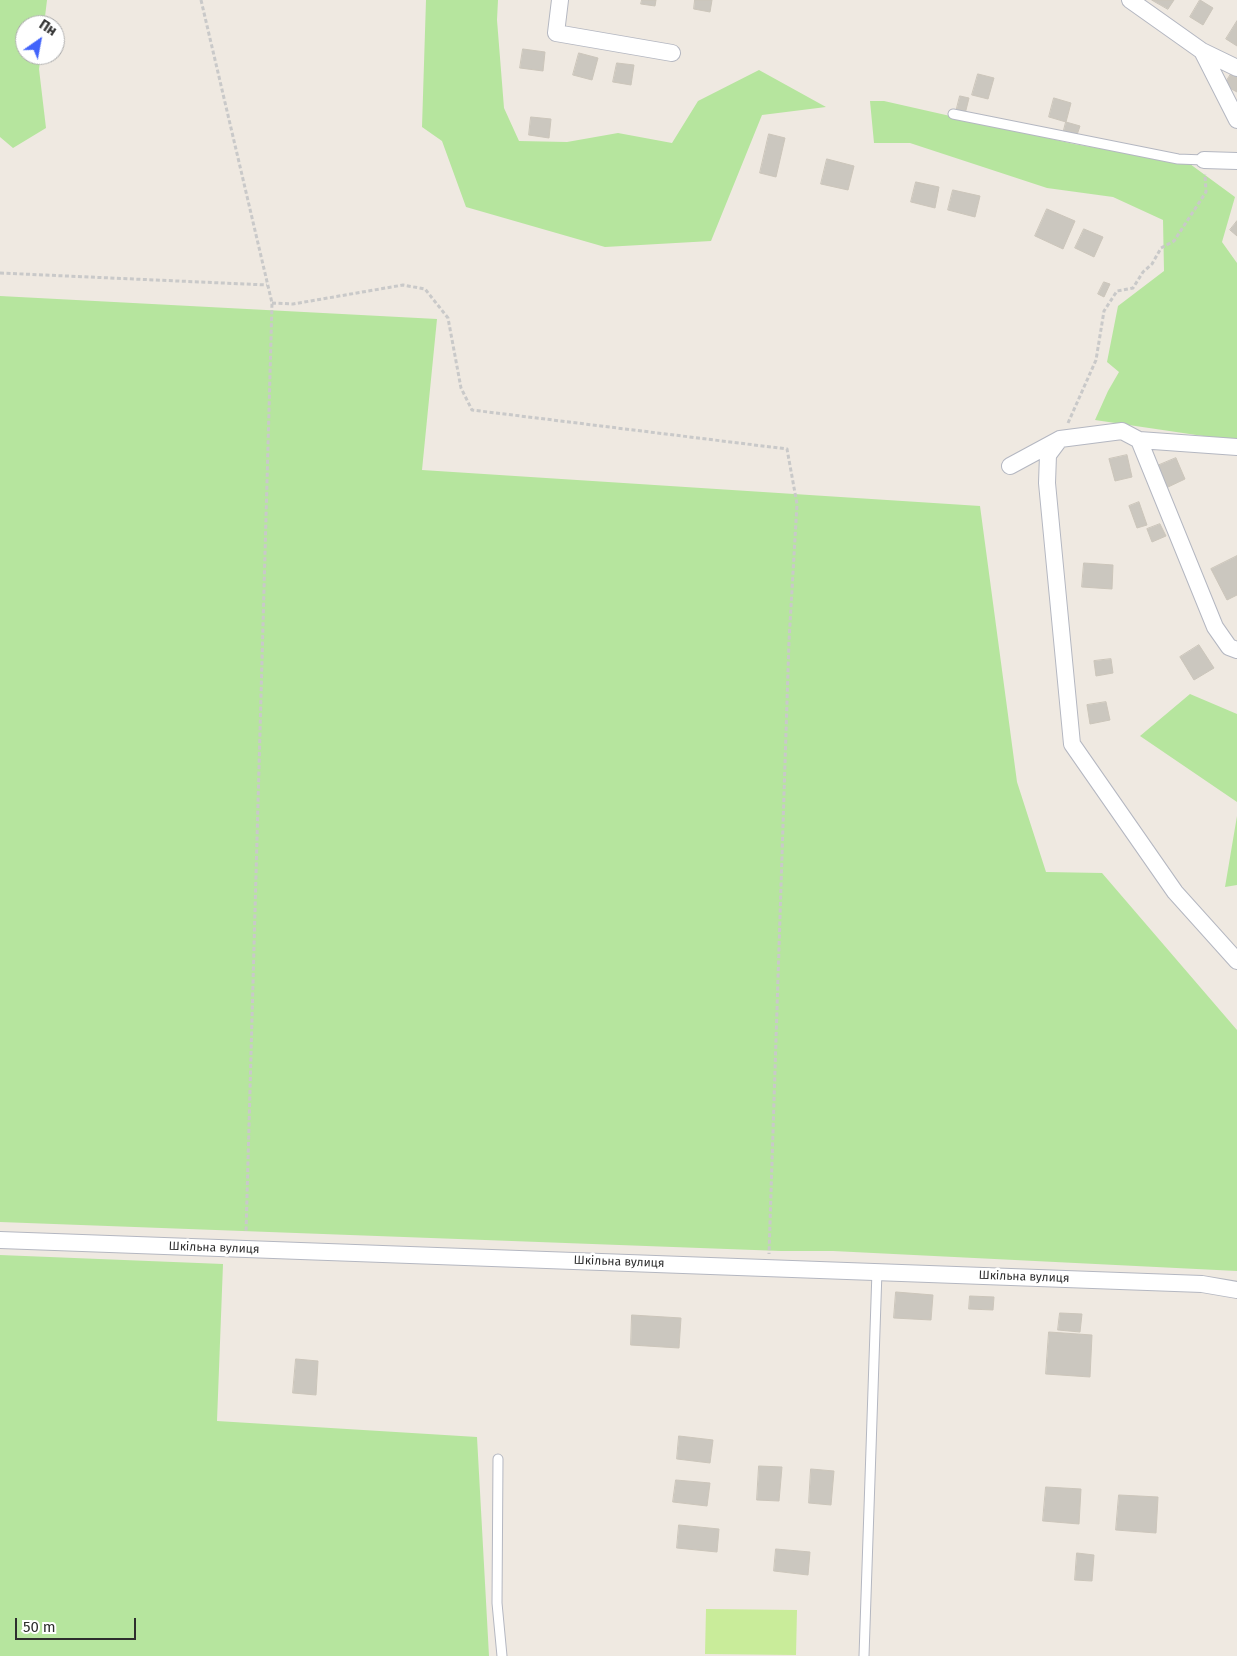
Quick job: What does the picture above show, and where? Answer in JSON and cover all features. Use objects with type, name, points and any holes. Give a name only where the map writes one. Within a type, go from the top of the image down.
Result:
[{"type":"street","points":[[560,0],[556,33],[672,53]]},
{"type":"street","points":[[1130,0],[1202,51],[1237,68]]},
{"type":"street","points":[[1202,51],[1237,120]]},
{"type":"street","points":[[1204,160],[1237,161]]},
{"type":"street","points":[[1010,466],[1060,439],[1122,431],[1139,440],[1237,447]]},
{"type":"street","points":[[1060,439],[1048,455],[1047,483],[1072,744],[1176,892],[1237,961]]},
{"type":"street","points":[[1139,440],[1215,627],[1229,647],[1237,650]]},
{"type":"street","name":"Шкільна вулиця","points":[[0,1240],[1202,1284],[1237,1290]]},
{"type":"lane","points":[[953,114],[1178,159],[1204,160]]},
{"type":"lane","points":[[864,1656],[877,1271]]},
{"type":"lane","points":[[498,1459],[497,1603],[502,1656]]},
{"type":"path","points":[[201,0],[272,303],[246,1249]]},
{"type":"path","points":[[1060,439],[1096,360],[1104,311],[1118,291],[1133,288],[1143,272],[1152,264],[1161,248],[1174,241],[1206,192],[1204,160]]},
{"type":"path","points":[[0,273],[267,285]]},
{"type":"path","points":[[272,303],[293,304],[403,285],[425,289],[448,318],[461,388],[472,410],[787,449],[797,504],[789,641],[769,1267]]},
{"type":"green space","points":[[0,0],[47,0],[45,15],[15,15],[15,65],[40,65],[46,128],[13,148],[0,137]]},
{"type":"green space","points":[[426,0],[498,0],[497,20],[504,108],[519,141],[567,142],[618,133],[672,143],[698,101],[759,70],[826,107],[762,115],[711,241],[605,247],[466,207],[442,141],[422,127]]},
{"type":"green space","points":[[870,101],[884,101],[1074,144],[1190,164],[1235,197],[1222,242],[1237,263],[1237,441],[1095,420],[1119,372],[1107,362],[1118,306],[1164,271],[1163,220],[1113,197],[1047,188],[910,143],[874,143]]},
{"type":"green space","points":[[0,296],[437,319],[422,470],[980,506],[1017,782],[1046,872],[1102,873],[1237,1030],[1237,1271],[833,1251],[781,1251],[0,1222]]},
{"type":"green space","points":[[1190,694],[1237,714],[1237,802],[1140,736]]},
{"type":"green space","points":[[1237,816],[1237,885],[1225,887]]},
{"type":"green space","points":[[0,1255],[223,1264],[217,1421],[477,1437],[489,1656],[0,1656]]},
{"type":"green space","points":[[706,1609],[797,1610],[796,1655],[705,1654]]},
{"type":"building","points":[[642,0],[656,0],[655,6],[641,4]]},
{"type":"building","points":[[695,0],[712,0],[710,12],[694,9]]},
{"type":"building","points":[[1152,0],[1174,0],[1168,9]]},
{"type":"building","points":[[1200,0],[1213,8],[1203,25],[1190,17]]},
{"type":"building","points":[[1237,21],[1237,46],[1226,39]]},
{"type":"building","points":[[523,49],[545,52],[543,71],[520,68]]},
{"type":"building","points":[[579,53],[598,58],[592,80],[573,75]]},
{"type":"building","points":[[617,63],[634,65],[631,85],[613,82]]},
{"type":"building","points":[[978,74],[994,78],[988,99],[972,95]]},
{"type":"building","points":[[1231,74],[1237,77],[1237,92],[1224,85]]},
{"type":"building","points":[[960,96],[969,98],[965,114],[956,112]]},
{"type":"building","points":[[1054,98],[1071,103],[1066,122],[1049,117]]},
{"type":"building","points":[[531,117],[551,119],[549,138],[529,135]]},
{"type":"building","points":[[1066,122],[1080,126],[1076,138],[1063,134]]},
{"type":"building","points":[[769,134],[785,138],[776,177],[760,173]]},
{"type":"building","points":[[827,159],[854,166],[848,190],[821,184]]},
{"type":"building","points":[[916,182],[939,187],[935,208],[911,202]]},
{"type":"building","points":[[953,190],[980,196],[975,217],[948,210]]},
{"type":"building","points":[[1047,209],[1075,221],[1063,249],[1035,236]]},
{"type":"building","points":[[1237,221],[1237,236],[1230,230]]},
{"type":"building","points":[[1084,229],[1103,237],[1094,257],[1075,248]]},
{"type":"building","points":[[1104,282],[1110,284],[1104,297],[1098,294]]},
{"type":"building","points":[[1127,455],[1132,477],[1115,481],[1109,459]]},
{"type":"building","points":[[1176,458],[1185,479],[1166,488],[1157,466]]},
{"type":"building","points":[[1139,502],[1147,525],[1137,528],[1129,506]]},
{"type":"building","points":[[1160,524],[1166,536],[1152,542],[1147,529]]},
{"type":"building","points":[[1237,556],[1237,595],[1227,600],[1211,569]]},
{"type":"building","points":[[1084,563],[1113,565],[1112,589],[1082,587]]},
{"type":"building","points":[[1199,645],[1214,668],[1194,680],[1180,657]]},
{"type":"building","points":[[1111,659],[1113,673],[1096,676],[1094,661]]},
{"type":"building","points":[[1106,702],[1110,720],[1090,724],[1087,705]]},
{"type":"building","points":[[896,1292],[933,1295],[931,1320],[894,1318]]},
{"type":"building","points":[[970,1296],[994,1297],[993,1310],[969,1309]]},
{"type":"building","points":[[1060,1313],[1082,1314],[1080,1332],[1058,1330]]},
{"type":"building","points":[[632,1315],[681,1318],[679,1348],[631,1345]]},
{"type":"building","points":[[1049,1332],[1092,1335],[1090,1377],[1046,1374]]},
{"type":"building","points":[[296,1359],[318,1361],[316,1395],[293,1393]]},
{"type":"building","points":[[679,1436],[713,1440],[710,1463],[677,1459]]},
{"type":"building","points":[[759,1466],[782,1467],[779,1501],[757,1500]]},
{"type":"building","points":[[811,1469],[834,1471],[831,1505],[809,1503]]},
{"type":"building","points":[[676,1480],[710,1483],[707,1506],[673,1502]]},
{"type":"building","points":[[1046,1487],[1081,1489],[1079,1524],[1043,1521]]},
{"type":"building","points":[[1119,1495],[1158,1497],[1156,1533],[1116,1530]]},
{"type":"building","points":[[679,1525],[719,1529],[717,1552],[677,1548]]},
{"type":"building","points":[[776,1549],[810,1552],[808,1575],[774,1571]]},
{"type":"building","points":[[1077,1553],[1094,1555],[1092,1581],[1075,1580]]}]
